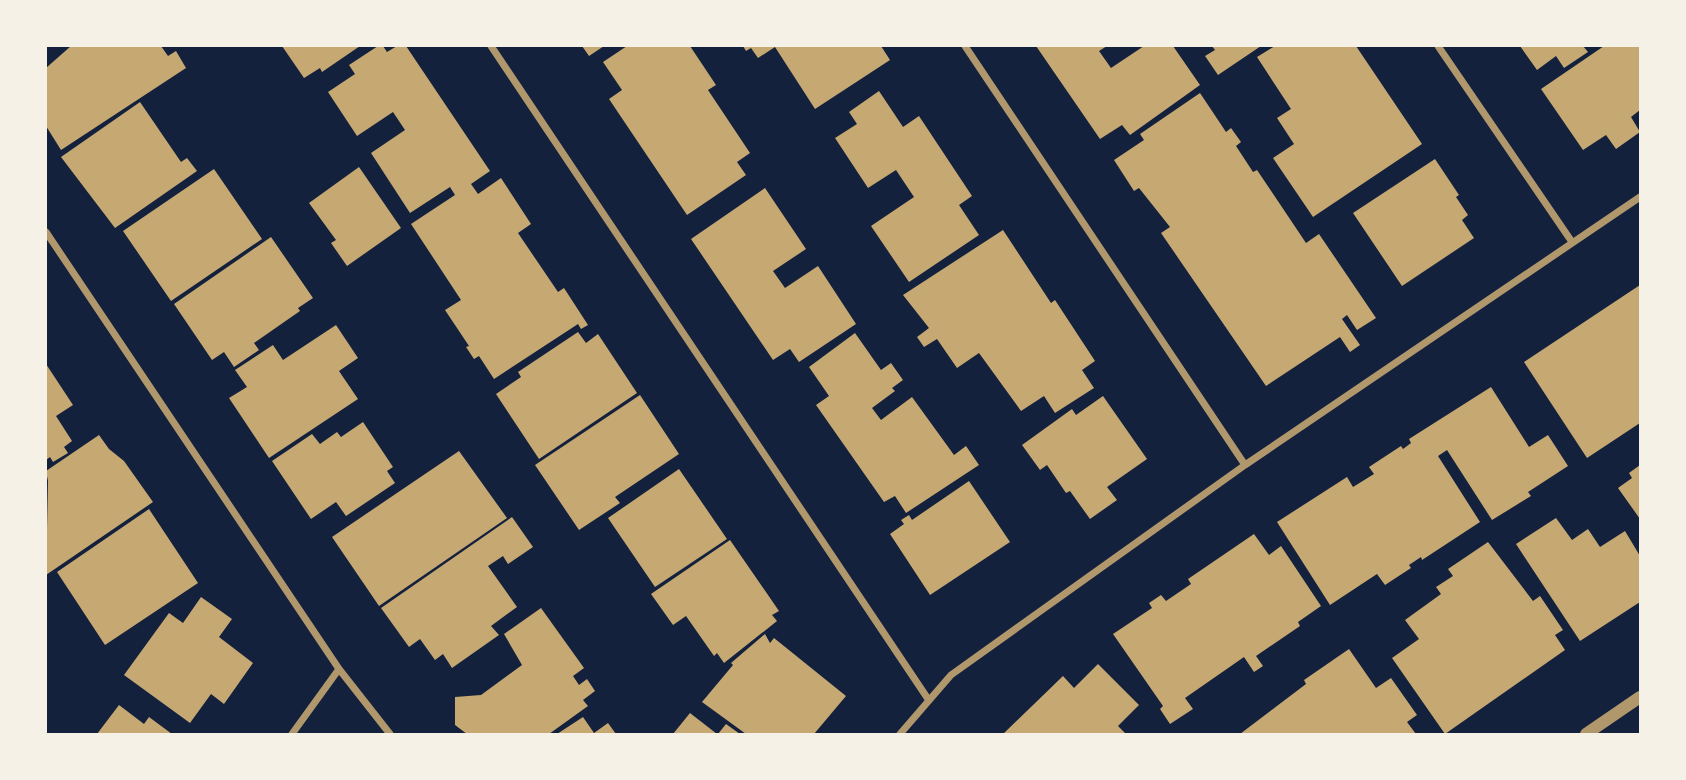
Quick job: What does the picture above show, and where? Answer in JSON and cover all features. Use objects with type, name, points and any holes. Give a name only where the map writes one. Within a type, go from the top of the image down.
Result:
[{"type":"street","points":[[491,46],[928,699]]},
{"type":"street","points":[[965,46],[1245,465]]},
{"type":"street","points":[[1438,46],[1572,242]]},
{"type":"street","points":[[900,734],[951,675],[1245,465],[1640,197]]},
{"type":"street","points":[[46,232],[339,669],[390,734]]},
{"type":"street","points":[[292,734],[339,669]]},
{"type":"street","points":[[1586,734],[1640,697]]},
{"type":"building","points":[[71,46],[161,46],[168,56],[176,51],[186,68],[61,150],[46,126],[46,68]]},
{"type":"building","points":[[282,46],[360,46],[322,72],[320,68],[304,78]]},
{"type":"building","points":[[378,46],[383,46],[387,52],[397,46],[406,46],[490,171],[471,184],[478,194],[501,178],[531,224],[518,233],[558,292],[564,288],[588,325],[581,329],[578,324],[494,379],[479,356],[474,359],[466,347],[469,346],[445,310],[461,300],[411,224],[455,195],[450,187],[410,213],[371,153],[405,130],[393,112],[357,136],[328,92],[355,74],[349,65]]},
{"type":"building","points":[[582,46],[604,46],[589,56]]},
{"type":"building","points":[[627,46],[690,46],[716,85],[708,90],[750,153],[737,162],[746,175],[687,215],[609,99],[622,90],[603,62]]},
{"type":"building","points":[[743,46],[881,46],[890,60],[815,109],[775,47],[758,58],[751,48],[746,51]]},
{"type":"building","points":[[1036,46],[1107,46],[1099,51],[1111,68],[1144,46],[1173,46],[1200,85],[1130,135],[1122,125],[1100,139]]},
{"type":"building","points":[[1212,46],[1261,46],[1218,75],[1205,56],[1215,50]]},
{"type":"building","points":[[1275,46],[1356,46],[1422,144],[1313,217],[1273,158],[1294,144],[1277,118],[1291,109],[1257,57]]},
{"type":"building","points":[[1520,46],[1583,46],[1588,52],[1564,68],[1556,56],[1537,70]]},
{"type":"building","points":[[1604,46],[1640,46],[1640,110],[1631,117],[1640,132],[1616,149],[1606,135],[1583,150],[1541,89]]},
{"type":"building","points":[[879,91],[903,127],[919,116],[972,196],[959,205],[979,235],[909,282],[871,226],[914,197],[896,170],[868,188],[835,138],[857,124],[849,112]]},
{"type":"building","points":[[1200,93],[1226,132],[1231,128],[1241,142],[1236,146],[1253,172],[1257,170],[1306,243],[1319,234],[1376,318],[1357,330],[1347,315],[1342,319],[1360,345],[1350,352],[1340,337],[1266,386],[1161,233],[1170,227],[1139,188],[1134,191],[1114,160],[1144,140],[1140,134]]},
{"type":"building","points":[[140,102],[181,162],[187,158],[197,171],[115,228],[61,157]]},
{"type":"building","points":[[1435,159],[1459,195],[1456,197],[1468,215],[1462,220],[1474,238],[1402,286],[1353,213]]},
{"type":"building","points":[[359,167],[401,228],[347,266],[331,243],[336,240],[309,203]]},
{"type":"building","points":[[214,169],[262,239],[171,301],[123,231]]},
{"type":"building","points":[[765,188],[806,249],[773,271],[785,288],[818,266],[856,324],[799,362],[790,349],[773,360],[691,239]]},
{"type":"building","points":[[1003,230],[1051,303],[1055,300],[1095,361],[1082,370],[1094,388],[1055,413],[1044,396],[1021,411],[979,353],[957,368],[937,339],[924,347],[917,337],[929,328],[903,295]]},
{"type":"building","points":[[271,237],[313,298],[298,308],[300,311],[254,343],[259,350],[234,367],[224,352],[212,360],[174,304]]},
{"type":"building","points":[[1640,285],[1640,423],[1587,458],[1524,362]]},
{"type":"building","points":[[336,325],[358,358],[339,371],[358,399],[269,458],[229,398],[247,387],[235,370],[273,345],[283,360]]},
{"type":"building","points":[[578,332],[586,343],[598,334],[637,393],[539,459],[496,394],[521,377],[518,372]]},
{"type":"building","points":[[855,333],[881,370],[891,363],[903,380],[892,388],[895,391],[872,408],[881,420],[912,397],[954,455],[966,446],[979,465],[906,513],[895,496],[884,502],[816,405],[829,396],[809,367]]},
{"type":"building","points":[[46,364],[73,405],[56,416],[72,441],[64,447],[68,453],[53,462],[50,457],[46,460]]},
{"type":"building","points":[[1491,387],[1529,447],[1548,435],[1568,466],[1528,492],[1531,496],[1492,520],[1447,450],[1438,456],[1480,522],[1422,560],[1421,557],[1409,565],[1411,568],[1385,585],[1377,574],[1330,605],[1277,522],[1347,477],[1353,487],[1374,474],[1369,467],[1401,446],[1403,449],[1411,443],[1409,439]]},
{"type":"building","points":[[640,395],[679,454],[615,497],[620,503],[579,530],[535,465]]},
{"type":"building","points":[[1103,396],[1147,459],[1107,487],[1117,500],[1090,519],[1070,491],[1066,493],[1047,465],[1040,470],[1022,445],[1072,409],[1076,415]]},
{"type":"building","points":[[363,422],[393,467],[387,471],[395,483],[346,516],[336,502],[311,519],[272,461],[312,434],[320,444],[337,432],[341,437]]},
{"type":"building","points":[[99,435],[109,449],[124,461],[153,502],[46,575],[46,471]]},
{"type":"building","points":[[459,451],[507,518],[379,606],[332,537]]},
{"type":"building","points":[[1640,465],[1640,519],[1618,488],[1632,478],[1629,473]]},
{"type":"building","points":[[679,469],[727,539],[655,587],[608,518]]},
{"type":"building","points":[[969,481],[1010,542],[930,595],[890,534],[904,524],[901,520],[909,515],[912,520]]},
{"type":"building","points":[[149,509],[198,583],[105,645],[57,572]]},
{"type":"building","points":[[512,517],[533,547],[508,564],[503,556],[488,566],[517,607],[491,626],[499,635],[452,668],[443,654],[435,660],[420,639],[409,647],[381,608]]},
{"type":"building","points":[[1556,518],[1572,540],[1588,529],[1600,547],[1625,531],[1640,556],[1640,602],[1580,641],[1516,544]]},
{"type":"building","points":[[1254,534],[1269,555],[1281,546],[1321,606],[1298,622],[1300,626],[1256,656],[1263,666],[1254,672],[1244,657],[1185,698],[1193,709],[1170,724],[1160,709],[1163,706],[1113,634],[1152,608],[1149,603],[1161,595],[1166,601],[1191,584],[1188,579]]},
{"type":"building","points":[[730,540],[779,611],[772,615],[777,621],[724,663],[717,653],[714,656],[686,616],[673,625],[651,594]]},
{"type":"building","points":[[1488,542],[1533,601],[1540,596],[1563,630],[1555,635],[1565,650],[1445,734],[1392,658],[1419,639],[1405,620],[1441,594],[1436,587],[1453,576],[1448,569]]},
{"type":"building","points":[[201,597],[232,619],[219,637],[253,663],[224,704],[211,694],[190,723],[124,675],[169,613],[183,623]]},
{"type":"building","points":[[541,608],[584,668],[573,676],[579,685],[587,679],[595,691],[583,700],[588,706],[549,734],[467,734],[455,725],[455,697],[481,695],[522,665],[504,634]]},
{"type":"building","points":[[765,634],[770,643],[774,638],[846,696],[814,734],[746,734],[702,702],[733,665],[731,663]]},
{"type":"building","points":[[1349,649],[1376,688],[1391,678],[1417,715],[1407,722],[1416,734],[1240,734],[1306,684],[1304,680]]},
{"type":"building","points":[[1098,664],[1139,705],[1118,726],[1126,734],[1003,734],[1063,676],[1074,688]]},
{"type":"building","points":[[119,705],[144,724],[149,717],[172,734],[97,734]]},
{"type":"building","points":[[690,713],[717,734],[673,734]]},
{"type":"building","points":[[583,717],[594,733],[608,723],[616,734],[557,734]]},
{"type":"building","points":[[726,724],[740,734],[718,734]]}]
